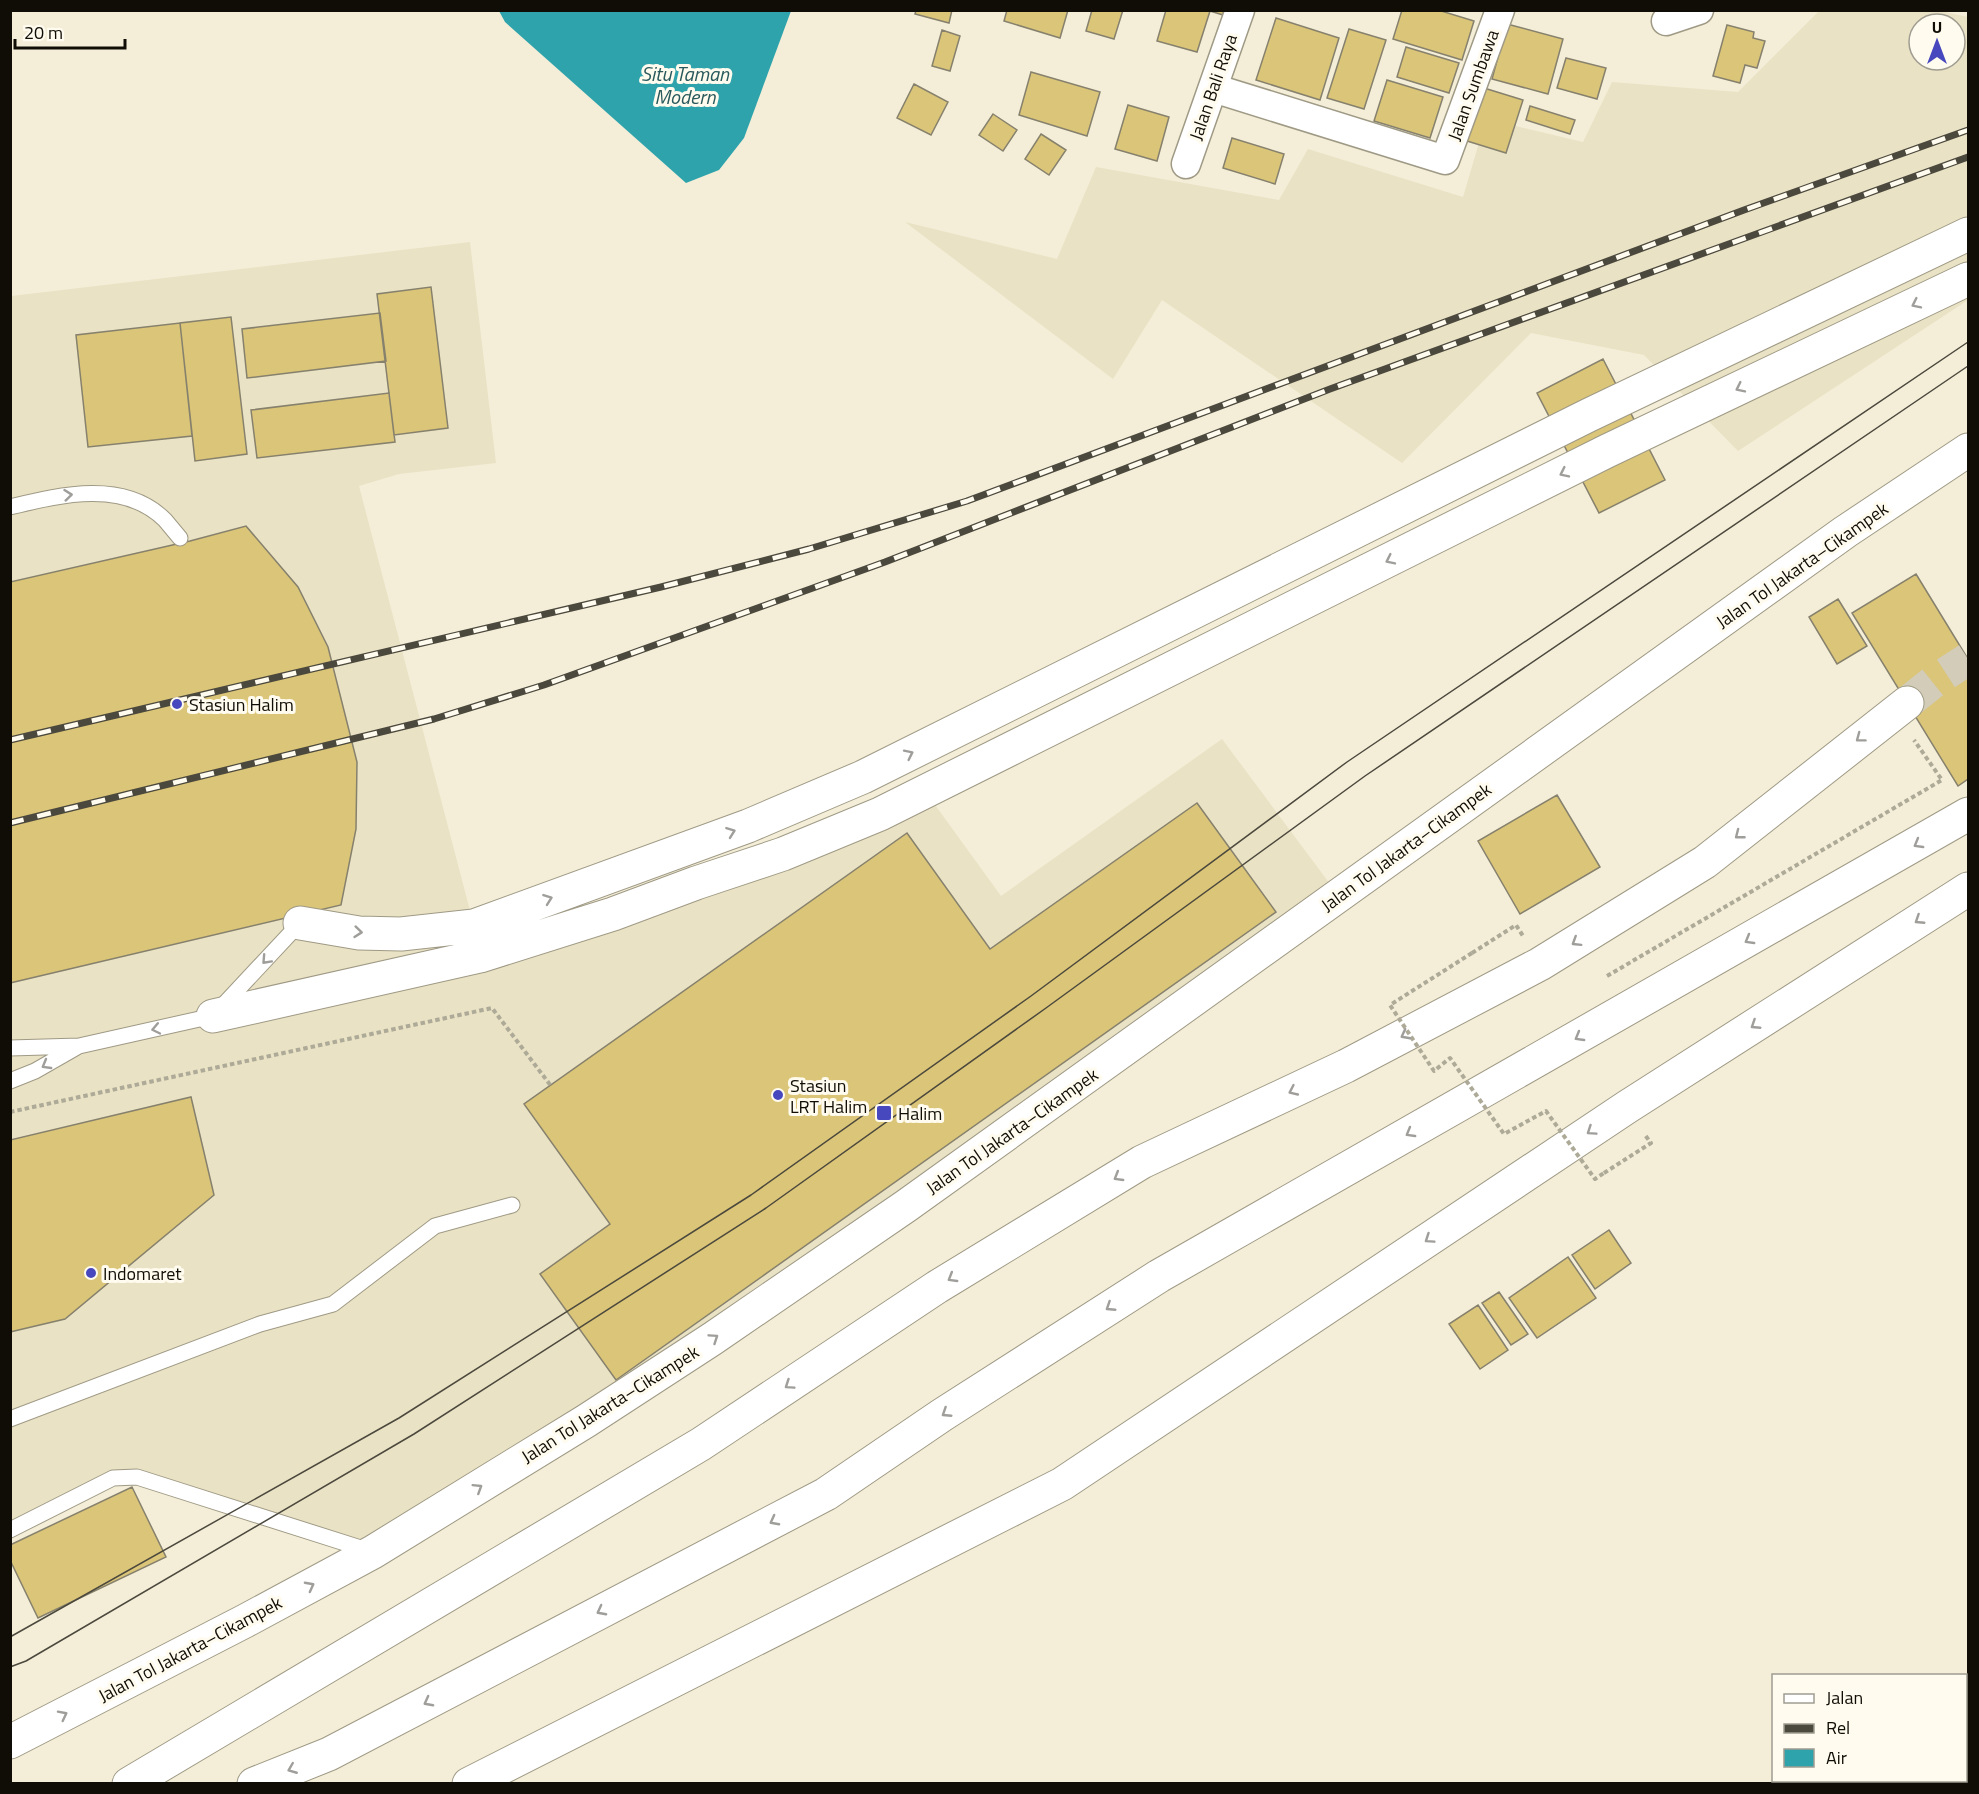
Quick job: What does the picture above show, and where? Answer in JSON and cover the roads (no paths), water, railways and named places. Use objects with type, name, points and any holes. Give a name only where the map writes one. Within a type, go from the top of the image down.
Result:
[{"type":"highway","points":[[299,919],[359,933],[401,934],[474,926],[748,826],[863,777],[1589,415],[1968,234]]},
{"type":"highway","points":[[213,1016],[480,956],[613,914],[783,854],[880,814],[1607,451],[1968,279]]},
{"type":"highway","name":"Jalan Tol Jakarta–Cikampek","points":[[10,1742],[373,1552],[596,1415],[712,1339],[906,1206],[1845,532],[1968,450]]},
{"type":"highway","points":[[129,1784],[701,1444],[937,1287],[1142,1162],[1346,1066],[1540,964],[1705,862],[1900,707]]},
{"type":"highway","points":[[254,1784],[329,1754],[826,1494],[942,1415],[1159,1276],[1968,814]]},
{"type":"highway","points":[[469,1784],[1062,1484],[1627,1107],[1968,889]]},
{"type":"street","name":"Jalan Bali Raya","points":[[1186,164],[1240,10]]},
{"type":"street","name":"Jalan Sumbawa","points":[[1213,88],[1445,160],[1500,10]]},
{"type":"street","points":[[1666,21],[1699,10]]},
{"type":"lane","points":[[10,507],[61,495],[90,493],[116,496],[140,503],[164,519],[180,538]]},
{"type":"lane","points":[[10,1048],[79,1046],[213,1016],[299,919]]},
{"type":"lane","points":[[10,1081],[35,1071],[79,1046]]},
{"type":"lane","points":[[10,1419],[260,1324],[333,1304],[435,1227],[512,1205]]},
{"type":"lane","points":[[10,1530],[113,1478],[137,1477],[373,1552]]},
{"type":"water","name":"Situ Taman Modern","points":[[499,11],[791,11],[744,138],[719,170],[686,183],[505,22]]},
{"type":"tunnel","points":[[1907,703],[1937,679],[1968,659]]},
{"type":"tram line","points":[[10,1637],[399,1418],[751,1195],[1031,996],[1347,762],[1968,342]]},
{"type":"tram line","points":[[10,1667],[26,1661],[414,1434],[766,1208],[1365,776],[1968,366]]},
{"type":"railway","points":[[10,740],[661,587],[809,549],[967,501],[1744,210],[1968,130]]},
{"type":"railway","points":[[10,823],[434,719],[544,685],[885,562],[1330,389],[1968,157]]},
{"type":"place","name":"Stasiun Halim","points":[[177,704]]},
{"type":"place","name":"Stasiun LRT Halim","points":[[778,1095]]},
{"type":"place","name":"Halim","points":[[884,1113]]},
{"type":"place","name":"Indomaret","points":[[91,1273]]}]
